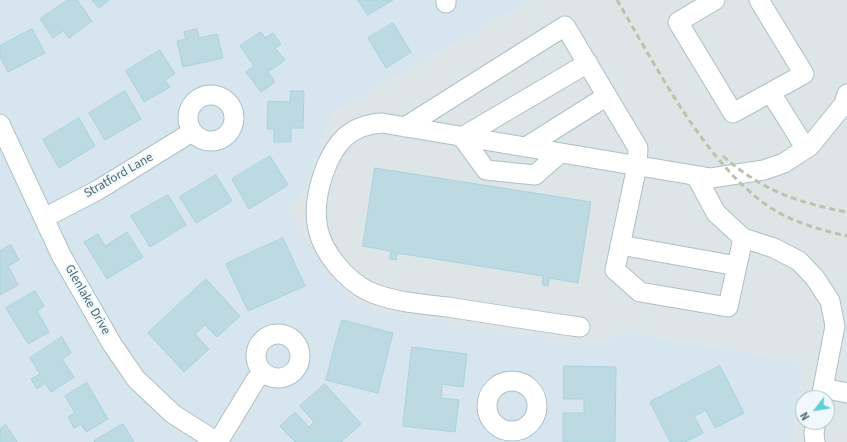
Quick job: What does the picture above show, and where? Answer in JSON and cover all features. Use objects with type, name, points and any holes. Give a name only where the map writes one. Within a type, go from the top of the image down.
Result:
[{"type":"street","points":[[715,0],[678,22],[732,113],[804,74],[759,0]]},
{"type":"street","points":[[405,127],[565,26],[638,148],[637,166],[615,270],[640,292],[728,307],[743,238]]},
{"type":"street","points":[[462,136],[588,63]]},
{"type":"street","points":[[771,93],[806,149]]},
{"type":"street","points":[[580,327],[403,301],[369,291],[350,279],[335,261],[318,229],[317,214],[321,181],[336,146],[349,134],[366,124],[382,123],[711,178],[764,170],[784,163],[806,149],[844,104],[847,94]]},
{"type":"street","points":[[526,147],[607,96]]},
{"type":"street","name":"Glenlake Drive","points":[[0,124],[61,255],[112,344],[136,379],[173,414],[218,442]]},
{"type":"street","name":"Stratford Lane","points":[[44,218],[98,190],[192,132]]},
{"type":"street","points":[[462,136],[486,170],[535,175],[560,153]]},
{"type":"street","points":[[696,176],[716,213],[743,238],[774,248],[800,261],[815,278],[830,301],[836,326],[823,390]]},
{"type":"street","points":[[620,245],[737,266]]},
{"type":"street","points":[[218,442],[255,381],[263,372]]},
{"type":"street","points":[[835,393],[847,393]]},
{"type":"street","points":[[815,430],[815,442]]},
{"type":"shaded area","points":[[0,0],[531,0],[333,114],[301,200],[288,209],[593,346],[623,331],[804,362],[800,390],[795,390],[795,427],[793,442],[0,442]]},
{"type":"shaded area","points":[[531,0],[847,0],[847,442],[793,442],[795,427],[795,430],[835,430],[835,390],[800,390],[804,362],[623,331],[593,346],[383,312],[355,301],[323,268],[287,209],[301,200],[333,114]]},
{"type":"building","points":[[68,0],[77,0],[92,21],[69,38],[63,31],[53,38],[40,19]]},
{"type":"building","points":[[92,0],[109,0],[99,8]]},
{"type":"building","points":[[358,0],[393,0],[368,15]]},
{"type":"building","points":[[393,23],[411,52],[386,68],[368,38]]},
{"type":"building","points":[[32,29],[45,53],[8,72],[0,57],[0,46]]},
{"type":"building","points":[[197,29],[199,38],[217,34],[223,58],[183,67],[177,41],[186,39],[184,32]]},
{"type":"building","points":[[261,32],[265,38],[273,33],[281,44],[275,48],[285,60],[268,72],[275,82],[261,92],[246,72],[254,66],[240,46]]},
{"type":"building","points":[[160,50],[175,74],[165,80],[170,87],[144,102],[126,71]]},
{"type":"building","points":[[125,91],[141,119],[105,140],[89,113]]},
{"type":"building","points":[[291,91],[304,91],[303,128],[291,128],[291,142],[274,142],[274,129],[267,129],[268,101],[290,102]]},
{"type":"building","points":[[79,118],[95,146],[59,168],[43,140]]},
{"type":"building","points":[[270,156],[288,185],[249,209],[232,179]]},
{"type":"building","points":[[375,168],[591,202],[578,283],[549,278],[548,286],[542,285],[543,276],[397,253],[396,260],[390,259],[391,251],[363,246]]},
{"type":"building","points":[[216,175],[232,201],[196,223],[180,197]]},
{"type":"building","points":[[168,195],[186,225],[150,247],[131,216]]},
{"type":"building","points":[[127,232],[143,257],[107,279],[84,242],[98,234],[105,246]]},
{"type":"building","points":[[283,238],[305,286],[248,311],[226,264]]},
{"type":"building","points":[[11,245],[19,260],[8,266],[18,285],[0,295],[0,251]]},
{"type":"building","points":[[206,279],[240,316],[217,337],[205,325],[195,334],[209,349],[184,372],[148,333]]},
{"type":"building","points":[[35,291],[44,306],[37,311],[49,332],[28,344],[6,308]]},
{"type":"building","points":[[342,320],[393,333],[378,393],[326,380]]},
{"type":"building","points":[[62,337],[71,353],[62,359],[74,377],[51,392],[45,383],[37,389],[31,379],[40,374],[30,358]]},
{"type":"building","points":[[412,347],[467,354],[463,387],[442,384],[441,398],[459,400],[455,432],[403,426]]},
{"type":"building","points":[[564,366],[616,367],[615,442],[563,442],[563,413],[584,413],[584,399],[564,399]]},
{"type":"building","points":[[720,366],[744,413],[715,428],[706,410],[694,416],[703,433],[685,442],[670,442],[650,402]]},
{"type":"building","points":[[87,383],[108,419],[86,432],[81,424],[74,428],[68,417],[75,413],[65,396]]},
{"type":"building","points":[[325,384],[361,424],[341,442],[295,442],[280,426],[295,412],[309,427],[314,422],[300,406]]},
{"type":"building","points":[[123,424],[134,442],[94,441]]},
{"type":"building","points":[[6,425],[17,442],[0,442],[0,429]]},
{"type":"railway","points":[[617,0],[665,83],[684,112],[723,165],[745,188],[768,206],[787,217],[816,228],[847,236]]},
{"type":"railway","points":[[723,156],[752,178],[781,193],[812,204],[847,212]]}]
